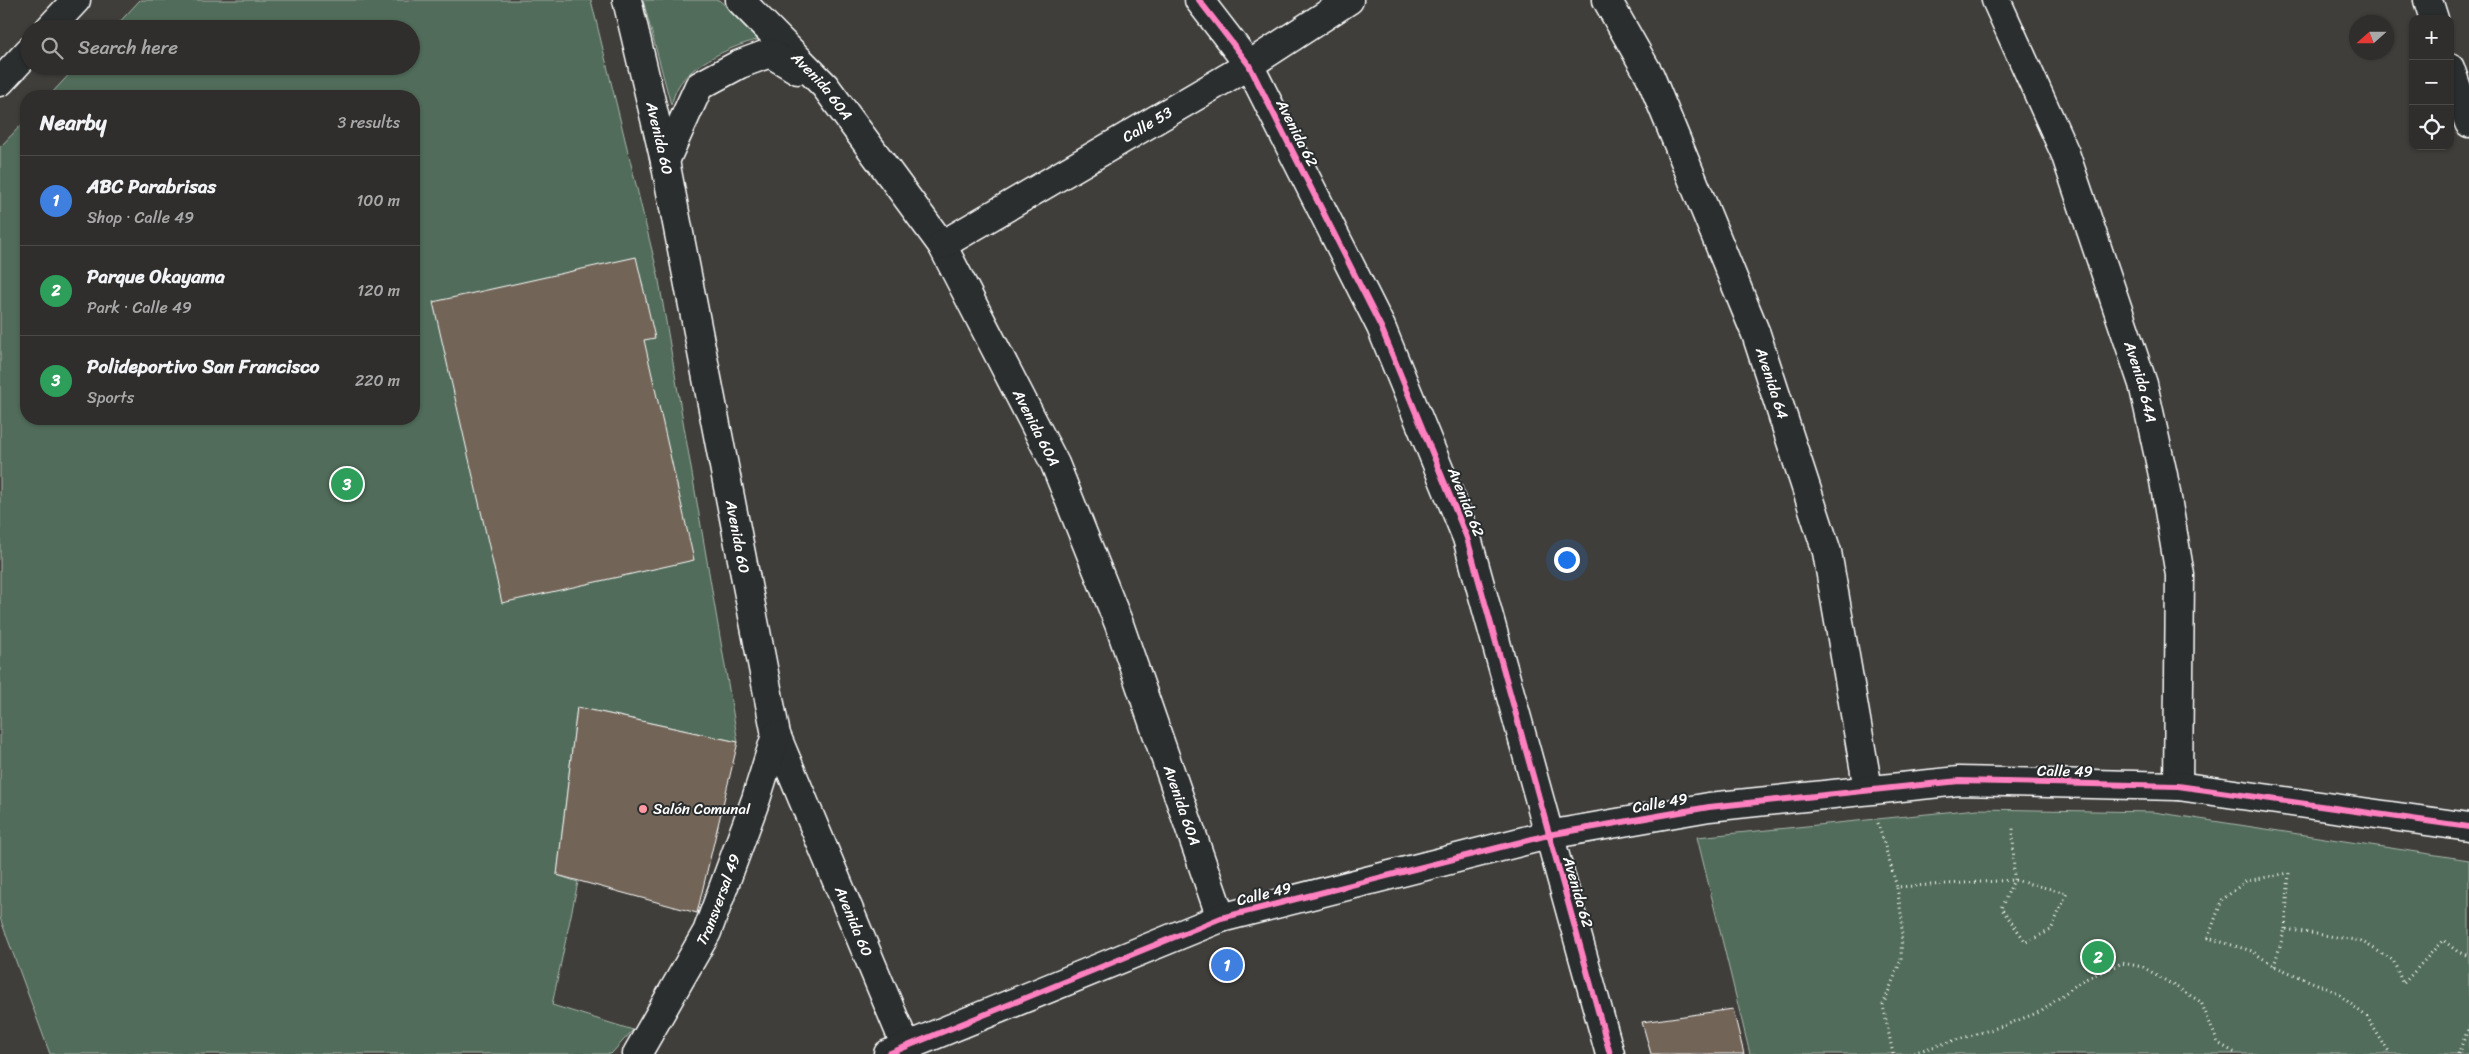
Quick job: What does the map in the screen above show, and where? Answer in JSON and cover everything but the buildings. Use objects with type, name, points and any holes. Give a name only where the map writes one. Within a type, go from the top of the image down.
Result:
[{"type":"street","points":[[57,20],[76,0]]},
{"type":"street","name":"Avenida 60","points":[[626,0],[664,161],[776,735],[901,1052]]},
{"type":"street","name":"Avenida 60A","points":[[740,0],[825,86],[942,245],[1055,464],[1120,624],[1221,918]]},
{"type":"street","name":"Avenida 62","points":[[1199,0],[1249,64],[1381,327],[1468,538],[1548,835],[1610,1054]]},
{"type":"street","name":"Calle 53","points":[[942,245],[1249,64],[1350,0]]},
{"type":"street","name":"Avenida 64","points":[[1607,0],[1650,76],[1756,334],[1827,552],[1868,789]]},
{"type":"street","name":"Avenida 64A","points":[[1996,0],[2065,153],[2143,384],[2163,476],[2180,575],[2178,786]]},
{"type":"street","points":[[2428,0],[2433,15]]},
{"type":"street","points":[[664,161],[700,86],[740,64],[770,53],[825,86]]},
{"type":"street","points":[[0,82],[20,61]]},
{"type":"street","points":[[2454,80],[2469,123]]},
{"type":"street","name":"Transversal 49","points":[[637,1054],[707,932],[756,800],[776,735]]},
{"type":"street","name":"Calle 49","points":[[901,1052],[1221,918],[1548,835],[1709,808],[1868,789],[1958,781],[2178,786],[2469,827]]},
{"type":"path","points":[[1868,789],[1897,887],[1902,920],[1901,960],[1883,1005],[1893,1054]]},
{"type":"path","points":[[1897,887],[2014,880],[2067,893],[2051,930],[2026,942],[2001,908],[2014,880],[2013,826]]},
{"type":"path","points":[[2274,966],[2285,929],[2289,872],[2246,881],[2222,900],[2208,938],[2252,951],[2274,966],[2336,992],[2366,1017],[2390,1054]]},
{"type":"path","points":[[2285,929],[2361,941],[2393,960],[2403,984],[2443,940],[2458,952],[2469,956]]},
{"type":"path","points":[[1909,1054],[2003,1026],[2042,1011],[2081,981],[2122,962],[2142,967],[2201,1002],[2218,1043],[2237,1054]]},
{"type":"path","points":[[2458,1054],[2469,1027]]},
{"type":"green space","points":[[140,0],[591,0],[658,275],[738,742],[577,707],[557,875],[578,882],[552,1005],[633,1030],[611,1054],[50,1054],[0,918],[0,147],[20,126],[20,425],[420,425],[420,90],[55,90],[69,75],[420,75],[420,20],[121,20]]},
{"type":"green space","points":[[643,0],[719,0],[761,39],[727,50],[693,70],[678,87],[671,105]]},
{"type":"green space","points":[[1977,809],[2154,812],[2469,860],[2469,1054],[1750,1054],[1697,837]]},
{"type":"cycle path","points":[[1199,0],[1249,65],[1381,327],[1467,538],[1610,1054]]},
{"type":"cycle path","points":[[888,1054],[1221,918],[1548,835],[1709,807],[1959,781],[2178,786],[2469,827]]},
{"type":"place","name":"Polideportivo San Francisco","points":[[347,484]]},
{"type":"place","name":"Salón Comunal","points":[[643,809]]},
{"type":"place","name":"Parque Okayama","points":[[2098,957]]},
{"type":"place","name":"ABC Parabrisas","points":[[1227,965]]}]
